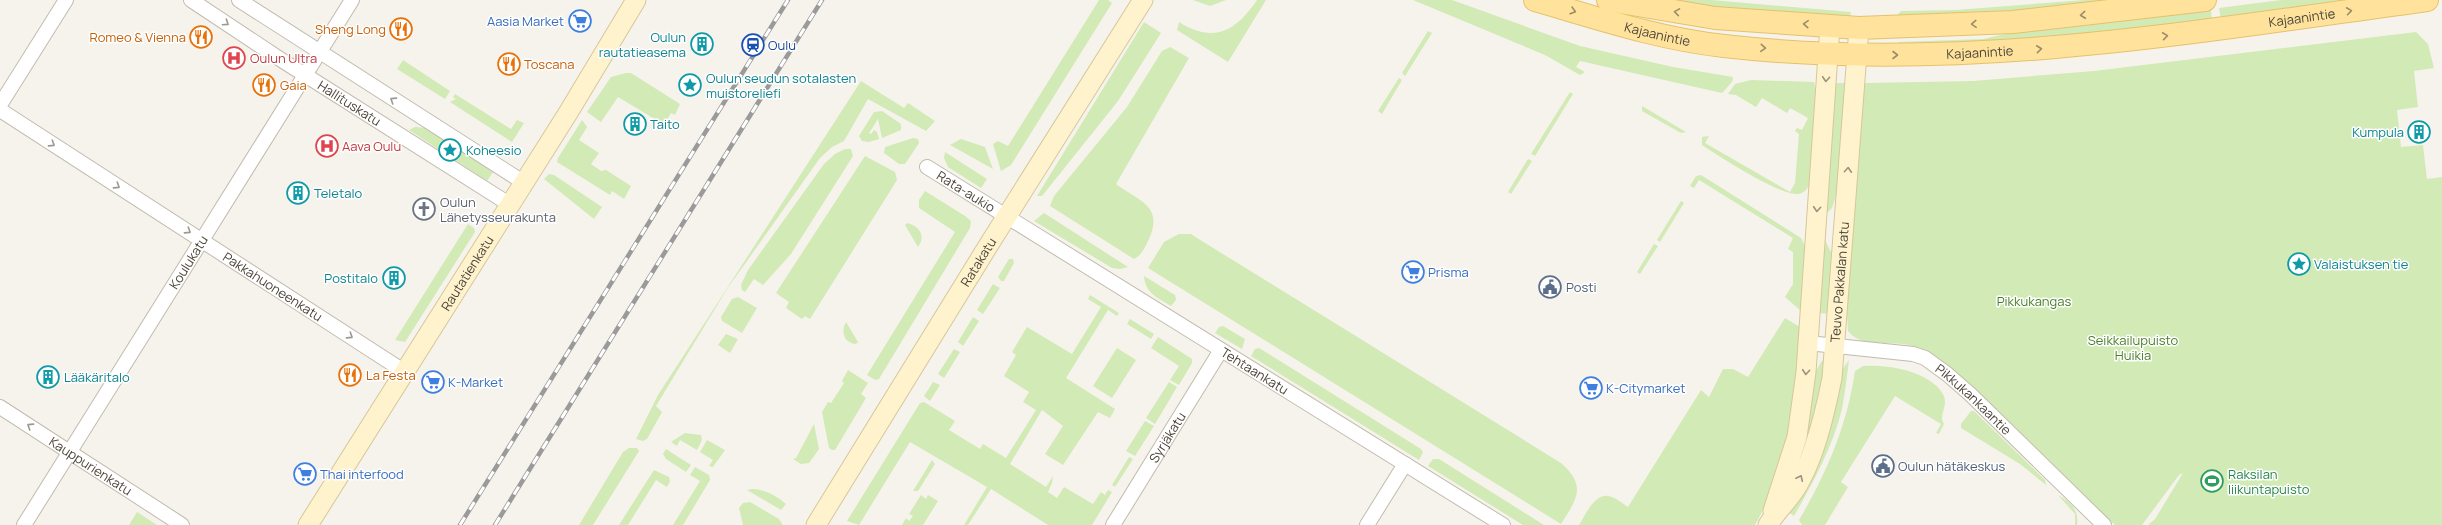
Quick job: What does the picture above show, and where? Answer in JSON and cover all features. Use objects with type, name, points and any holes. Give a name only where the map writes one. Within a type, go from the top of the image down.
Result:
[{"type":"main road","name":"Kajaanintie","points":[[1535,0],[1648,32],[1724,46],[1828,53],[1950,55],[2017,52],[2126,41],[2427,0]]},
{"type":"main road","name":"Kajaanintie","points":[[1608,0],[1715,18],[1859,28],[2012,22],[2204,0]]},
{"type":"street","points":[[0,105],[66,0]]},
{"type":"street","name":"Hallituskatu","points":[[191,0],[509,204]]},
{"type":"street","name":"Hallituskatu","points":[[239,0],[523,182]]},
{"type":"street","name":"Koulukatu","points":[[24,525],[352,0]]},
{"type":"street","name":"Rautatienkatu","points":[[308,525],[636,0]]},
{"type":"street","name":"Ratakatu","points":[[816,525],[1006,217],[1143,0]]},
{"type":"street","name":"Teuvo Pakkalan katu","points":[[1769,523],[1797,437],[1808,343],[1830,26]]},
{"type":"street","name":"Teuvo Pakkalan katu","points":[[1769,523],[1795,490],[1810,456],[1828,400],[1836,347],[1859,28]]},
{"type":"street","name":"Pakkahuoneenkatu","points":[[0,110],[405,372]]},
{"type":"street","name":"Rata-aukio","points":[[927,167],[1006,217]]},
{"type":"street","name":"Tehtaankatu","points":[[1006,217],[1504,525]]},
{"type":"street","name":"Pikkukankaantie","points":[[1808,343],[1836,347],[1899,351],[1925,358],[1947,374],[1970,394],[2104,525]]},
{"type":"street","name":"Syrjäkatu","points":[[1113,525],[1222,350]]},
{"type":"street","name":"Kauppurienkatu","points":[[0,407],[182,525]]},
{"type":"street","points":[[1368,525],[1405,464]]},
{"type":"green space","points":[[1099,0],[1108,0],[1112,3],[1011,165],[1001,171],[993,144],[998,141],[1008,146]]},
{"type":"green space","points":[[1193,0],[1226,0],[1210,6]]},
{"type":"green space","points":[[1257,0],[1266,0],[1228,62],[1177,30],[1179,22],[1192,29],[1203,32],[1214,33],[1223,31],[1241,20]]},
{"type":"green space","points":[[1413,0],[1452,0],[1580,46],[1673,67],[1733,77],[1732,82],[1722,93],[1580,61],[1576,67],[1585,72],[1580,75],[1545,55]]},
{"type":"green space","points":[[1664,0],[1711,0],[1851,12],[1850,16],[1780,14]]},
{"type":"green space","points":[[2085,0],[2142,0],[2015,13],[1899,16],[1898,14],[1901,11],[1956,10]]},
{"type":"green space","points":[[2281,0],[2364,0],[2221,20],[2219,8]]},
{"type":"green space","points":[[2211,10],[2212,21],[2090,36],[1899,46],[1899,42],[1983,39],[2018,31]]},
{"type":"green space","points":[[1144,22],[1161,33],[1118,101],[1042,196],[1037,196]]},
{"type":"green space","points":[[1428,31],[1432,33],[1405,76],[1402,73]]},
{"type":"green space","points":[[2416,32],[2428,44],[2434,68],[2414,71],[2418,107],[2397,110],[2401,147],[2423,145],[2427,179],[2442,177],[2442,525],[2148,525],[2155,519],[2183,473],[2179,475],[2142,525],[2115,525],[1944,362],[1913,346],[1868,342],[1854,337],[1848,331],[1847,314],[1859,130],[1865,83],[1973,81],[2094,71]]},
{"type":"green space","points":[[1170,47],[1189,58],[1116,184],[1141,200],[1151,212],[1153,219],[1153,228],[1145,248],[1134,259],[1050,206],[1054,196],[1127,107],[1162,51]]},
{"type":"green space","points":[[403,60],[450,91],[445,99],[397,69]]},
{"type":"green space","points":[[631,73],[680,104],[675,115],[671,113],[667,120],[671,123],[668,127],[618,97],[601,122],[587,112],[611,77]]},
{"type":"green space","points":[[1399,78],[1402,80],[1382,114],[1378,111]]},
{"type":"green space","points":[[1751,80],[1814,82],[1816,93],[1810,183],[1807,189],[1801,193],[1788,193],[1764,182],[1702,145],[1702,137],[1709,136],[1705,143],[1790,192],[1795,183],[1799,134],[1795,131],[1797,128],[1802,130],[1808,118],[1790,108],[1787,113],[1762,98],[1756,107],[1736,95],[1728,94],[1735,84]]},
{"type":"green space","points":[[861,81],[904,108],[908,103],[935,121],[926,131],[868,99],[844,141],[832,147],[820,158],[727,289],[656,406],[662,412],[647,439],[643,441],[636,439],[658,395]]},
{"type":"green space","points":[[1834,83],[1845,83],[1838,190],[1832,208],[1825,215]]},
{"type":"green space","points":[[1570,92],[1573,94],[1535,156],[1531,154]]},
{"type":"green space","points":[[455,94],[511,129],[517,120],[524,123],[512,142],[450,102],[456,99],[453,97]]},
{"type":"green space","points":[[1642,106],[1686,132],[1681,133],[1642,111]]},
{"type":"green space","points":[[882,111],[901,124],[901,130],[882,138],[878,119],[869,133],[871,134],[874,130],[877,132],[879,139],[869,142],[862,141],[859,136],[874,112]]},
{"type":"green space","points":[[582,120],[587,127],[579,140],[599,153],[591,164],[601,171],[606,170],[631,186],[624,199],[612,191],[610,195],[557,162]]},
{"type":"green space","points":[[415,127],[425,128],[493,172],[487,181],[409,130]]},
{"type":"green space","points":[[913,138],[918,139],[919,143],[905,164],[899,164],[884,153],[885,147]]},
{"type":"green space","points":[[961,139],[985,147],[993,169],[950,145]]},
{"type":"green space","points":[[845,149],[851,149],[853,156],[791,254],[763,285],[754,279],[745,292],[742,290],[741,285],[748,270],[824,164],[835,154]]},
{"type":"green space","points":[[945,152],[987,179],[981,188],[948,167],[944,158]]},
{"type":"green space","points":[[865,156],[895,172],[897,180],[810,319],[805,316],[802,319],[786,308],[789,302],[776,293]]},
{"type":"green space","points":[[1528,159],[1532,161],[1511,194],[1508,192]]},
{"type":"green space","points":[[549,174],[554,175],[602,207],[594,219],[544,179]]},
{"type":"green space","points":[[1701,175],[1801,238],[1805,246],[1801,311],[1785,297],[1793,284],[1793,252],[1788,249],[1793,238],[1699,180],[1694,188],[1690,186],[1696,176]]},
{"type":"green space","points":[[925,191],[965,216],[971,221],[970,228],[879,379],[875,380],[867,375],[955,232],[919,208],[919,200]]},
{"type":"green space","points":[[1681,201],[1684,203],[1660,242],[1657,240]]},
{"type":"green space","points":[[1044,213],[1128,267],[1120,269],[1112,268],[1034,221]]},
{"type":"green space","points":[[908,223],[919,229],[922,236],[918,247],[905,225]]},
{"type":"green space","points":[[468,224],[474,228],[475,232],[405,342],[395,340]]},
{"type":"green space","points":[[1179,234],[1191,234],[1561,463],[1574,479],[1577,486],[1577,493],[1575,500],[1561,524],[1148,268],[1164,242]]},
{"type":"green space","points":[[1824,238],[1833,256],[1830,314],[1818,313]]},
{"type":"green space","points":[[1654,244],[1658,246],[1640,274],[1637,272]]},
{"type":"green space","points":[[1009,259],[1013,259],[1014,263],[1004,281],[1001,281],[998,277]]},
{"type":"green space","points":[[1144,276],[1175,295],[1176,300],[1171,306],[1150,291],[1145,282]]},
{"type":"green space","points":[[993,284],[1000,288],[983,314],[977,310]]},
{"type":"green space","points":[[1090,295],[1119,313],[1117,316],[1108,310],[1066,378],[1115,409],[1110,418],[1098,412],[1063,465],[1045,454],[1063,426],[1042,410],[1010,464],[1046,487],[1053,476],[1048,492],[1057,498],[1064,487],[1093,504],[1101,492],[1105,495],[1108,490],[1112,492],[1092,525],[1048,525],[991,489],[968,525],[964,525],[987,487],[910,442],[859,525],[847,521],[920,403],[924,402],[955,421],[949,430],[980,449],[983,444],[1006,458],[1036,410],[1023,402],[1029,392],[1004,376],[1016,355],[1012,352],[1027,327],[1072,354],[1101,307],[1088,299]]},
{"type":"green space","points":[[738,297],[757,308],[742,333],[722,321],[721,317],[732,299]]},
{"type":"green space","points":[[973,317],[979,321],[963,346],[958,342]]},
{"type":"green space","points":[[1785,318],[1800,327],[1793,404],[1789,429],[1776,478],[1767,502],[1755,525],[1579,525],[1590,506],[1598,498],[1603,496],[1608,496],[1618,500],[1628,507],[1701,390],[1709,397],[1723,369],[1733,369],[1748,377]]},
{"type":"green space","points":[[1130,319],[1154,334],[1151,339],[1127,324]]},
{"type":"green space","points":[[846,322],[858,342],[856,344],[848,341],[844,336],[844,325]]},
{"type":"green space","points":[[1223,326],[1245,339],[1242,349],[1215,333],[1219,327]]},
{"type":"green space","points":[[726,334],[738,339],[730,353],[718,345]]},
{"type":"green space","points":[[1158,337],[1192,359],[1192,363],[1179,385],[1170,380],[1179,366],[1151,348]]},
{"type":"green space","points":[[1117,348],[1136,360],[1112,398],[1093,386]]},
{"type":"green space","points":[[1259,348],[1421,449],[1423,452],[1419,460],[1251,356],[1255,349]]},
{"type":"green space","points":[[954,349],[960,352],[944,378],[938,374]]},
{"type":"green space","points":[[1827,357],[1814,420],[1804,449],[1789,479],[1816,371],[1821,362]]},
{"type":"green space","points":[[1849,360],[1842,409],[1838,423],[1828,450],[1794,516],[1788,512],[1841,371]]},
{"type":"green space","points":[[1863,366],[1884,366],[1896,368],[1930,380],[1938,387],[1944,396],[1945,402],[1942,420],[1944,424],[1939,434],[1936,433],[1941,424],[1895,396],[1841,482],[1848,487],[1825,525],[1802,525],[1799,520],[1827,466],[1841,429],[1847,410],[1855,371]]},
{"type":"green space","points":[[848,370],[868,383],[861,394],[866,398],[835,450],[832,450],[829,448],[822,412],[828,402],[831,403],[844,383],[842,381]]},
{"type":"green space","points":[[933,382],[940,385],[930,401],[924,396]]},
{"type":"green space","points":[[1169,382],[1177,387],[1155,424],[1146,418]]},
{"type":"green space","points":[[1971,411],[1974,411],[2045,480],[2046,485],[2020,464],[1961,428],[1961,424]]},
{"type":"green space","points":[[1145,421],[1154,426],[1135,456],[1126,451]]},
{"type":"green space","points":[[814,424],[819,449],[809,463],[801,464],[793,459],[796,458]]},
{"type":"green space","points":[[685,433],[701,435],[702,440],[697,450],[680,440],[677,446],[671,442]]},
{"type":"green space","points":[[707,440],[725,450],[713,467],[709,466],[713,460],[700,452]]},
{"type":"green space","points":[[629,448],[637,448],[639,451],[593,525],[579,525],[623,452]]},
{"type":"green space","points":[[666,449],[691,465],[686,472],[666,459],[663,454]]},
{"type":"green space","points":[[1129,457],[1133,459],[1115,487],[1112,485]]},
{"type":"green space","points":[[1433,459],[1439,459],[1544,525],[1523,525],[1428,466]]},
{"type":"green space","points":[[932,460],[935,464],[918,491],[913,491]]},
{"type":"green space","points":[[695,467],[709,475],[710,480],[683,525],[673,525],[700,481],[690,475]]},
{"type":"green space","points":[[654,470],[669,477],[670,481],[667,487],[656,480],[628,525],[619,525]]},
{"type":"green space","points":[[747,490],[761,490],[779,498],[786,504],[781,510]]},
{"type":"green space","points":[[921,495],[926,499],[928,495],[938,501],[923,525],[902,525],[906,518],[909,521],[913,516],[909,514]]},
{"type":"green space","points":[[2058,495],[2073,507],[2077,515],[2077,525],[2075,525],[2075,514]]},
{"type":"green space","points":[[750,502],[779,519],[783,525],[743,525],[739,508],[743,503]]},
{"type":"green space","points":[[137,512],[157,525],[129,525]]},
{"type":"railway","points":[[460,525],[788,0]]},
{"type":"railway","points":[[495,525],[822,0]]},
{"type":"place","name":"Aasia Market","points":[[580,21]]},
{"type":"place","name":"Sheng Long","points":[[401,29]]},
{"type":"place","name":"Romeo & Vienna","points":[[201,37]]},
{"type":"place","name":"Oulun rautatieasema","points":[[702,44]]},
{"type":"place","name":"Oulu","points":[[753,45]]},
{"type":"place","name":"Oulun Ultra","points":[[234,58]]},
{"type":"place","name":"Toscana","points":[[509,64]]},
{"type":"place","name":"Gaia","points":[[264,85]]},
{"type":"place","name":"Oulun seudun sotalasten muistoreliefi","points":[[690,85]]},
{"type":"place","name":"Taito","points":[[635,124]]},
{"type":"place","name":"Kumpula","points":[[2419,132]]},
{"type":"place","name":"Aava Oulu","points":[[327,146]]},
{"type":"place","name":"Koheesio","points":[[450,150]]},
{"type":"place","name":"Teletalo","points":[[298,193]]},
{"type":"place","name":"Oulun Lähetysseurakunta","points":[[424,209]]},
{"type":"place","name":"Valaistuksen tie","points":[[2299,264]]},
{"type":"place","name":"Prisma","points":[[1413,272]]},
{"type":"place","name":"Postitalo","points":[[394,278]]},
{"type":"place","name":"Posti","points":[[1550,287]]},
{"type":"place","name":"La Festa","points":[[350,375]]},
{"type":"place","name":"Lääkäritalo","points":[[48,377]]},
{"type":"place","name":"K-Market","points":[[433,382]]},
{"type":"place","name":"K-Citymarket","points":[[1591,388]]},
{"type":"place","name":"Oulun hätäkeskus","points":[[1883,466]]},
{"type":"place","name":"Thai interfood","points":[[305,474]]},
{"type":"place","name":"Raksilan liikuntapuisto","points":[[2212,481]]},
{"type":"park label","name":"Pikkukangas","points":[[2034,301]]},
{"type":"park label","name":"Seikkailupuisto Huikia","points":[[2133,348]]}]
